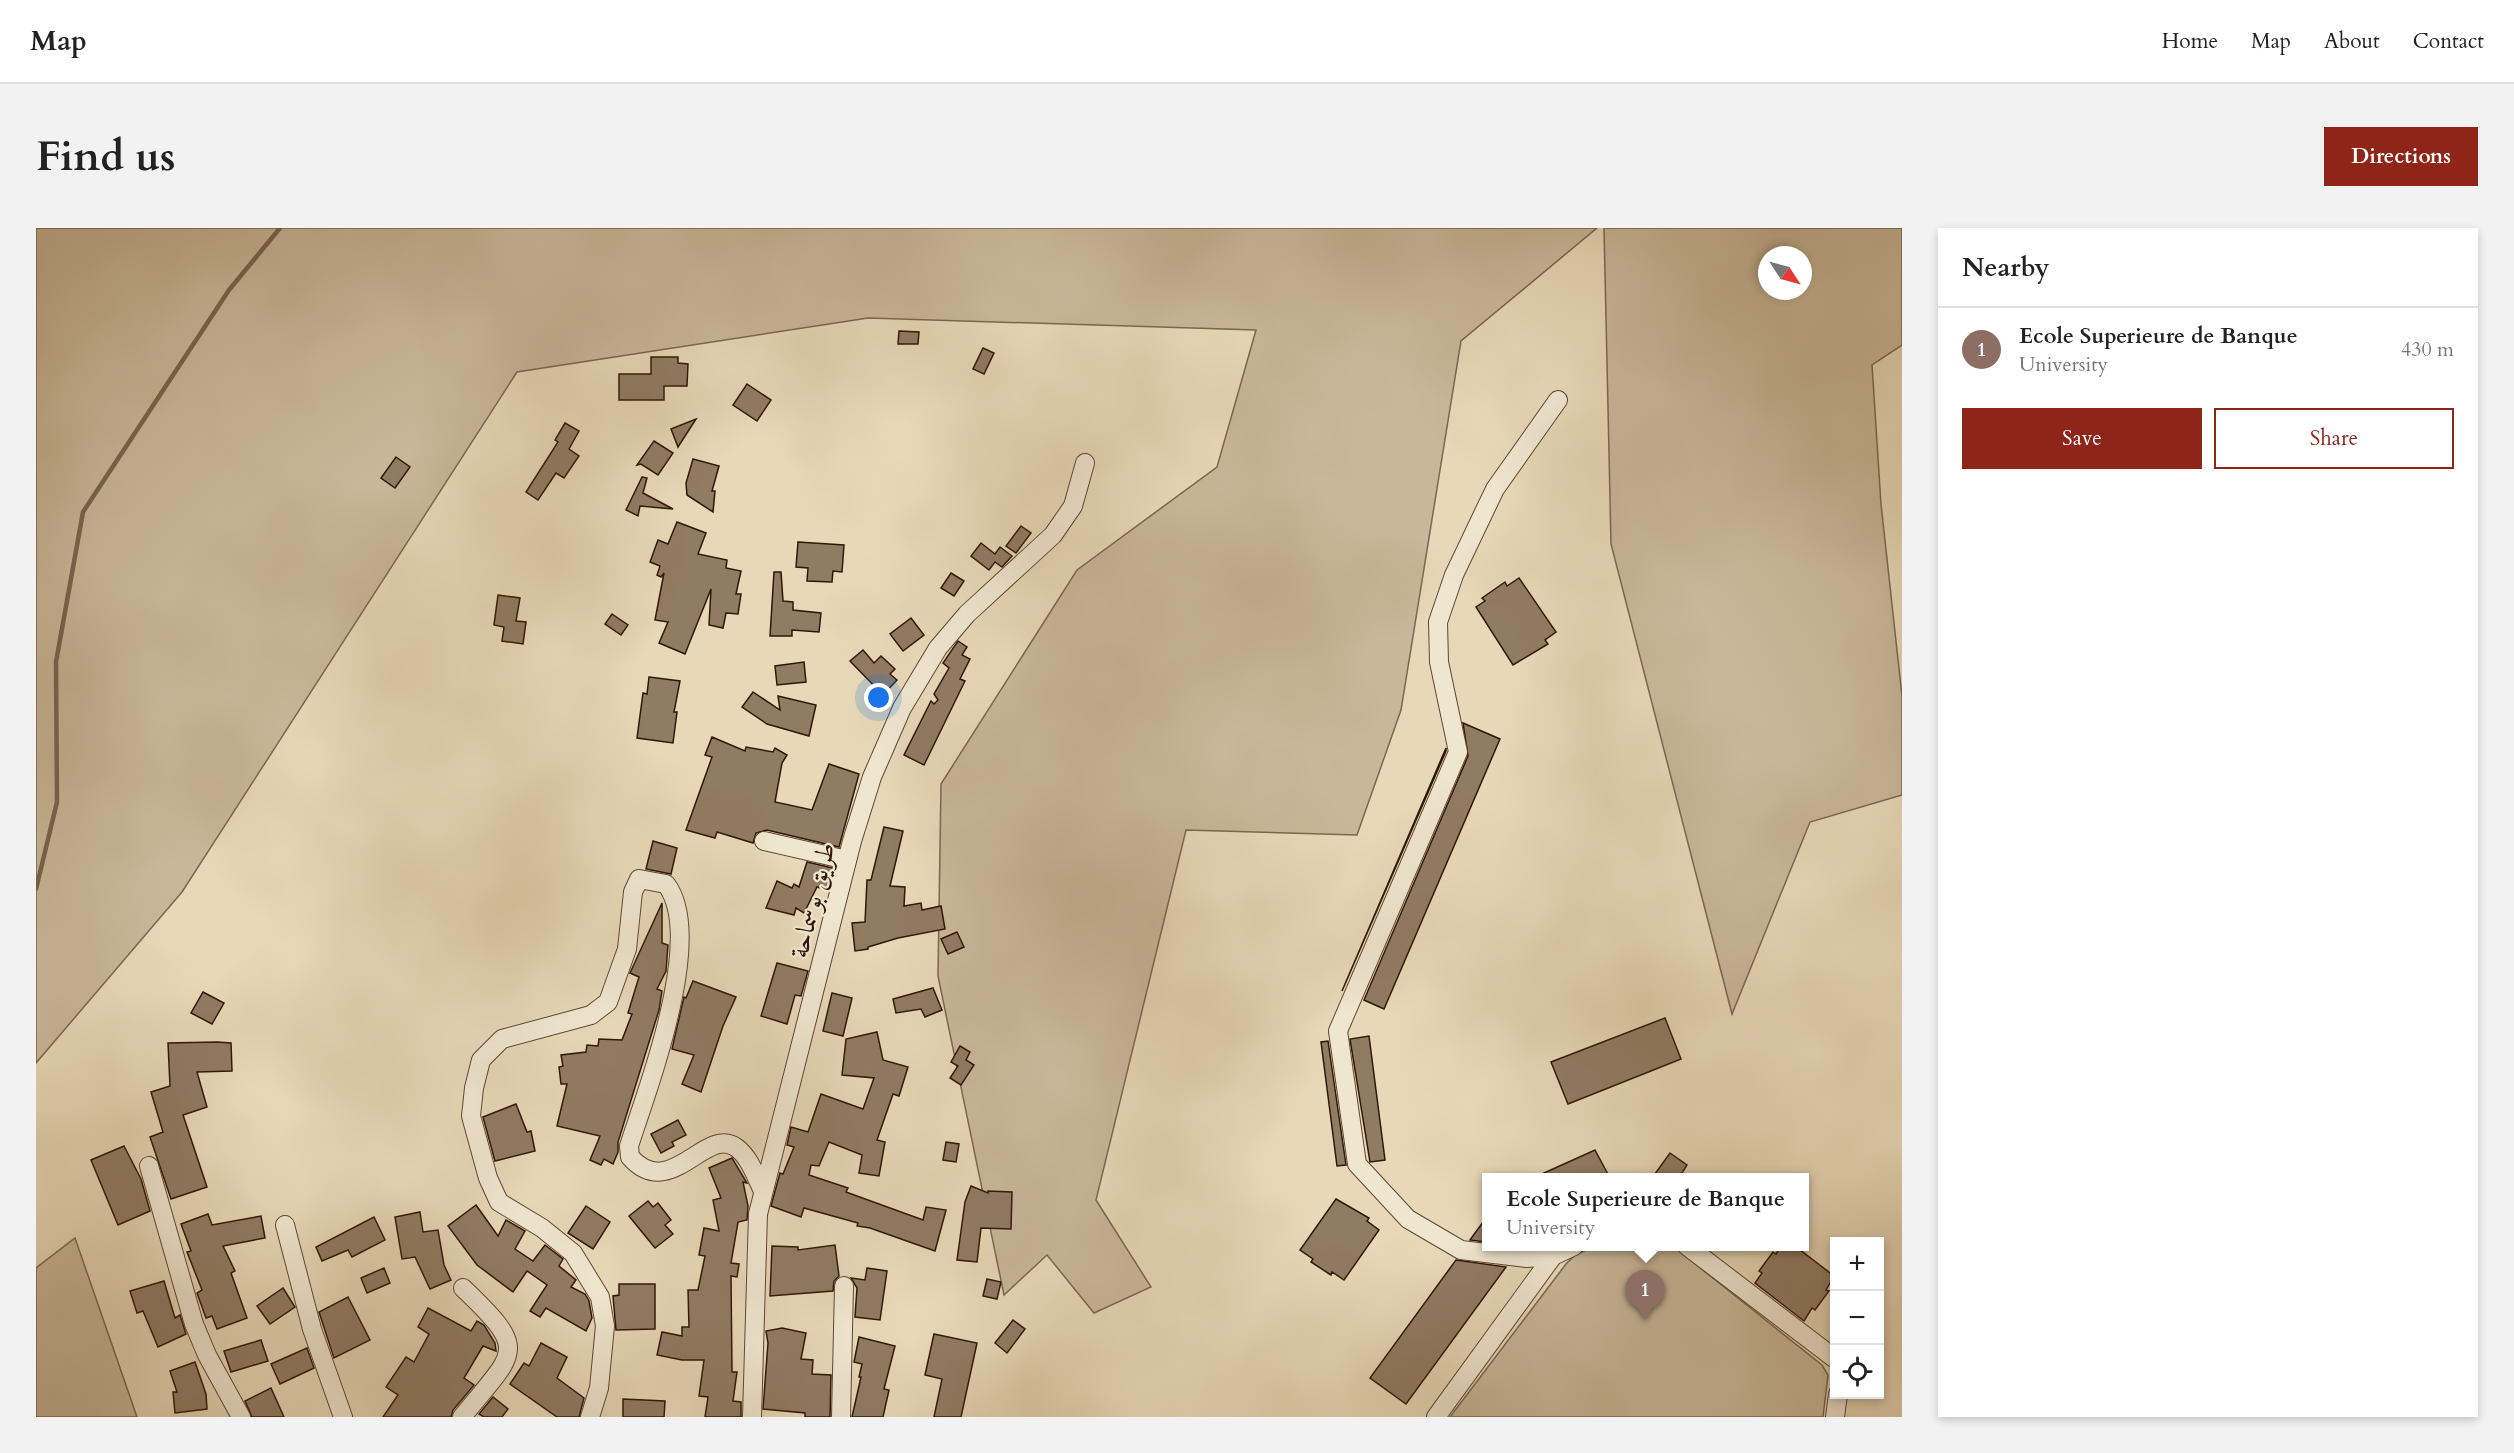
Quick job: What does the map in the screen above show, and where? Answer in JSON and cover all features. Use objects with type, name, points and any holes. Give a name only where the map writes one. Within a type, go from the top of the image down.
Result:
[{"type":"street","points":[[1558,400],[1495,489],[1454,575],[1438,622],[1443,685],[1458,752],[1338,1031],[1357,1164],[1408,1219],[1461,1250],[1527,1258],[1553,1256],[1564,1251]]},
{"type":"street","name":"طريق بوسماحة","points":[[752,1417],[758,1214],[847,860],[872,777],[902,708],[938,648],[967,614],[1053,535],[1073,506],[1085,463]]},
{"type":"street","points":[[764,841],[847,860]]},
{"type":"street","points":[[590,1417],[599,1388],[604,1326],[600,1297],[573,1253],[542,1228],[498,1202],[488,1178],[471,1116],[474,1088],[481,1060],[491,1048],[502,1040],[591,1015],[608,1002],[627,949],[633,892],[639,879],[666,884],[675,895],[681,945],[680,966],[655,1064],[629,1146],[630,1157],[639,1168],[652,1173],[669,1171],[720,1143],[735,1146],[745,1155],[763,1191]]},
{"type":"street","points":[[149,1166],[194,1324],[207,1355],[241,1417]]},
{"type":"street","points":[[285,1225],[312,1329],[343,1417]]},
{"type":"street","points":[[1694,1251],[1830,1355]]},
{"type":"street","points":[[1436,1417],[1553,1256]]},
{"type":"street","points":[[841,1417],[844,1286]]},
{"type":"street","points":[[462,1417],[502,1368],[509,1354],[510,1342],[498,1321],[463,1288]]},
{"type":"street","points":[[1835,1417],[1837,1399]]},
{"type":"shaded area","points":[[36,228],[1597,228],[1461,341],[1401,710],[1357,835],[1186,830],[1096,1200],[1151,1287],[1094,1313],[1047,1255],[1004,1295],[938,976],[941,784],[1077,570],[1217,467],[1256,330],[868,318],[517,372],[182,892],[36,1063]]},
{"type":"shaded area","points":[[1604,228],[1902,228],[1902,345],[1872,365],[1881,504],[1902,696],[1902,795],[1810,822],[1732,1014],[1611,544]]},
{"type":"shaded area","points":[[75,1238],[137,1417],[36,1417],[36,1268]]},
{"type":"shaded area","points":[[1584,1251],[1679,1251],[1822,1365],[1828,1375],[1823,1417],[1450,1417],[1575,1255]]},
{"type":"building","points":[[899,331],[919,332],[918,344],[898,344]]},
{"type":"building","points":[[983,348],[994,353],[984,374],[973,369]]},
{"type":"building","points":[[651,357],[678,357],[678,363],[688,364],[687,386],[664,386],[664,400],[619,400],[619,374],[651,374]]},
{"type":"building","points":[[747,384],[771,400],[757,421],[733,405]]},
{"type":"building","points":[[696,419],[678,447],[671,429]]},
{"type":"building","points":[[565,423],[579,431],[569,449],[579,456],[564,478],[556,473],[538,500],[526,492],[558,442],[555,440]]},
{"type":"building","points":[[654,441],[673,453],[658,475],[641,464],[637,465]]},
{"type":"building","points":[[396,457],[410,467],[395,488],[381,478]]},
{"type":"building","points":[[693,459],[719,466],[712,491],[715,491],[713,512],[687,495],[686,483]]},
{"type":"building","points":[[642,477],[647,478],[643,493],[673,509],[640,506],[638,516],[626,510]]},
{"type":"building","points":[[677,522],[706,533],[698,554],[727,560],[726,568],[741,571],[736,594],[741,594],[738,614],[726,613],[723,628],[709,625],[711,589],[685,654],[659,643],[668,622],[655,620],[664,573],[661,577],[657,575],[660,566],[650,562],[658,540],[668,544]]},
{"type":"building","points":[[1021,526],[1031,533],[1016,553],[1006,546]]},
{"type":"building","points":[[798,542],[844,545],[842,572],[833,571],[832,582],[807,581],[808,568],[796,567]]},
{"type":"building","points":[[981,543],[995,554],[1000,547],[1012,556],[1002,567],[995,562],[989,570],[971,556]]},
{"type":"building","points":[[774,572],[781,572],[783,601],[793,602],[793,610],[821,613],[819,632],[792,630],[792,636],[770,636]]},
{"type":"building","points":[[951,573],[964,581],[954,596],[941,588]]},
{"type":"building","points":[[1519,578],[1556,632],[1545,640],[1548,644],[1513,665],[1476,607],[1485,601],[1482,598],[1505,582],[1507,586]]},
{"type":"building","points":[[498,595],[520,598],[516,621],[526,622],[523,644],[502,641],[504,627],[494,625]]},
{"type":"building","points":[[612,614],[628,625],[621,635],[605,624]]},
{"type":"building","points":[[911,618],[924,635],[903,651],[890,634]]},
{"type":"building","points":[[958,641],[967,647],[962,655],[970,659],[960,679],[965,681],[924,765],[904,755],[931,701],[934,704],[938,700],[934,694],[949,668],[943,663]]},
{"type":"building","points":[[863,650],[874,663],[881,656],[895,669],[890,674],[897,680],[883,695],[850,661]]},
{"type":"building","points":[[804,662],[806,682],[777,685],[775,666]]},
{"type":"building","points":[[649,677],[680,681],[674,712],[677,712],[673,743],[637,738],[643,693],[647,694]]},
{"type":"building","points":[[753,692],[780,710],[778,696],[816,705],[809,736],[767,724],[742,707]]},
{"type":"building","points":[[1463,723],[1500,739],[1384,1009],[1364,1000],[1468,756]]},
{"type":"building","points":[[712,737],[745,751],[746,747],[773,752],[775,748],[787,755],[782,763],[775,802],[812,810],[829,764],[859,774],[839,847],[767,830],[756,833],[753,843],[717,832],[715,838],[686,830],[712,757],[705,755]]},
{"type":"building","points":[[1446,748],[1446,751],[1342,991]]},
{"type":"building","points":[[884,827],[903,831],[890,886],[905,887],[904,906],[921,903],[922,910],[941,906],[945,929],[898,938],[868,947],[868,949],[855,951],[852,923],[865,922],[867,880],[871,880]]},
{"type":"building","points":[[653,841],[677,848],[671,874],[646,869]]},
{"type":"building","points":[[807,862],[833,868],[828,890],[817,887],[804,913],[796,908],[794,915],[766,908],[777,881],[792,888],[794,884],[799,887]]},
{"type":"building","points":[[662,903],[662,943],[668,945],[666,971],[657,989],[662,991],[659,1010],[618,1142],[618,1152],[613,1164],[604,1159],[601,1165],[590,1160],[600,1136],[557,1126],[567,1084],[561,1084],[559,1067],[563,1066],[561,1055],[586,1052],[587,1045],[598,1046],[599,1039],[622,1040],[632,1014],[628,1013],[639,977],[630,973]]},
{"type":"building","points":[[957,932],[964,947],[948,954],[941,939]]},
{"type":"building","points":[[777,963],[808,971],[801,996],[795,995],[787,1024],[761,1016]]},
{"type":"building","points":[[693,981],[736,997],[723,1026],[701,1092],[682,1084],[694,1055],[672,1049],[684,997],[686,998]]},
{"type":"building","points":[[933,988],[942,1010],[925,1017],[921,1009],[896,1013],[893,999]]},
{"type":"building","points":[[203,992],[224,1003],[212,1024],[191,1013]]},
{"type":"building","points":[[832,993],[852,998],[843,1036],[823,1031]]},
{"type":"building","points":[[1665,1018],[1681,1059],[1568,1104],[1551,1062]]},
{"type":"building","points":[[877,1032],[883,1060],[908,1067],[899,1096],[893,1094],[877,1140],[885,1142],[879,1176],[859,1173],[862,1155],[829,1142],[819,1166],[811,1165],[809,1175],[848,1188],[846,1192],[923,1220],[926,1207],[946,1210],[935,1251],[870,1228],[857,1226],[858,1223],[804,1208],[801,1217],[771,1206],[780,1173],[783,1174],[794,1147],[787,1145],[791,1127],[808,1132],[821,1094],[863,1109],[874,1078],[842,1075],[846,1039]]},
{"type":"building","points":[[1369,1036],[1385,1160],[1370,1162],[1350,1039]]},
{"type":"building","points":[[1328,1041],[1346,1165],[1337,1166],[1321,1042]]},
{"type":"building","points":[[168,1043],[231,1043],[232,1071],[197,1072],[207,1107],[183,1115],[207,1187],[171,1199],[150,1137],[163,1132],[151,1092],[170,1086]]},
{"type":"building","points":[[960,1046],[970,1052],[966,1060],[974,1065],[961,1085],[950,1078],[958,1066],[951,1062]]},
{"type":"building","points":[[516,1104],[527,1132],[531,1131],[535,1151],[495,1161],[483,1117]]},
{"type":"building","points":[[678,1120],[686,1135],[672,1142],[674,1146],[661,1153],[651,1134]]},
{"type":"building","points":[[946,1142],[959,1144],[956,1162],[943,1160]]},
{"type":"building","points":[[124,1146],[141,1179],[150,1211],[118,1225],[91,1160]]},
{"type":"building","points":[[1595,1150],[1607,1173],[1544,1173]]},
{"type":"building","points":[[1670,1153],[1687,1165],[1682,1173],[1656,1173]]},
{"type":"building","points":[[732,1158],[747,1183],[743,1182],[748,1206],[747,1220],[738,1222],[731,1263],[739,1264],[737,1277],[731,1276],[732,1372],[737,1372],[733,1401],[741,1402],[741,1417],[705,1417],[708,1397],[699,1396],[704,1360],[682,1360],[657,1355],[662,1332],[682,1336],[682,1327],[689,1327],[688,1290],[698,1290],[705,1256],[699,1255],[704,1228],[719,1231],[713,1200],[721,1198],[709,1168]]},
{"type":"building","points":[[971,1186],[988,1193],[988,1191],[1012,1192],[1011,1229],[981,1228],[977,1262],[957,1260],[965,1202]]},
{"type":"building","points":[[1336,1199],[1369,1218],[1367,1221],[1379,1230],[1344,1280],[1332,1272],[1331,1275],[1311,1262],[1313,1259],[1300,1250]]},
{"type":"building","points":[[648,1201],[653,1207],[658,1203],[671,1220],[665,1225],[673,1234],[655,1248],[629,1216]]},
{"type":"building","points":[[476,1205],[498,1236],[506,1220],[525,1231],[515,1249],[533,1261],[545,1245],[563,1259],[559,1266],[576,1280],[571,1287],[585,1294],[589,1301],[592,1318],[586,1331],[546,1308],[540,1317],[530,1311],[547,1285],[527,1271],[513,1292],[477,1265],[448,1226]]},
{"type":"building","points":[[586,1206],[610,1222],[593,1249],[568,1233]]},
{"type":"building","points":[[420,1212],[423,1232],[438,1230],[444,1265],[451,1280],[430,1289],[415,1257],[402,1259],[395,1217]]},
{"type":"building","points":[[208,1214],[212,1225],[261,1216],[265,1238],[223,1246],[235,1271],[231,1273],[247,1318],[217,1329],[212,1316],[206,1318],[197,1293],[202,1290],[187,1252],[191,1251],[181,1224]]},
{"type":"building","points":[[374,1217],[385,1240],[352,1257],[348,1250],[322,1261],[316,1247]]},
{"type":"building","points":[[1482,1224],[1482,1242],[1470,1240]]},
{"type":"building","points":[[835,1245],[839,1276],[834,1281],[833,1291],[770,1296],[772,1246],[798,1247],[798,1250]]},
{"type":"building","points":[[1778,1251],[1802,1251],[1830,1273],[1830,1283],[1826,1290],[1829,1291],[1815,1310],[1812,1308],[1804,1321],[1755,1283],[1762,1273],[1759,1271],[1773,1252],[1776,1254]]},
{"type":"building","points":[[1456,1260],[1506,1267],[1406,1404],[1370,1378]]},
{"type":"building","points":[[384,1268],[390,1283],[367,1293],[361,1278]]},
{"type":"building","points":[[867,1268],[887,1271],[880,1320],[855,1317],[857,1288],[851,1278],[865,1280]]},
{"type":"building","points":[[987,1279],[1001,1282],[997,1299],[983,1296]]},
{"type":"building","points":[[164,1281],[175,1318],[180,1315],[186,1334],[158,1347],[143,1311],[137,1313],[130,1291]]},
{"type":"building","points":[[619,1284],[655,1284],[655,1329],[616,1330],[613,1296],[619,1295]]},
{"type":"building","points":[[283,1288],[295,1307],[270,1324],[257,1306]]},
{"type":"building","points":[[348,1297],[370,1340],[334,1358],[319,1312]]},
{"type":"building","points":[[428,1308],[471,1331],[477,1321],[484,1325],[495,1343],[496,1351],[483,1346],[464,1378],[474,1385],[453,1410],[451,1417],[383,1417],[398,1395],[386,1387],[406,1357],[414,1362],[429,1334],[418,1327]]},
{"type":"building","points":[[1013,1320],[1025,1329],[1007,1353],[995,1343]]},
{"type":"building","points":[[782,1328],[806,1333],[801,1359],[813,1360],[812,1374],[831,1375],[830,1417],[805,1417],[805,1413],[763,1409],[768,1343],[766,1331]]},
{"type":"building","points":[[934,1334],[977,1343],[961,1417],[934,1417],[942,1379],[925,1375]]},
{"type":"building","points":[[859,1337],[895,1346],[884,1389],[889,1390],[883,1417],[852,1417],[861,1377],[859,1377],[862,1364],[854,1362]]},
{"type":"building","points":[[261,1340],[268,1361],[231,1372],[224,1351]]},
{"type":"building","points":[[541,1343],[567,1357],[557,1378],[584,1398],[579,1417],[557,1417],[510,1384],[524,1363],[529,1366]]},
{"type":"building","points":[[307,1348],[314,1368],[280,1384],[271,1364]]},
{"type":"building","points":[[195,1362],[206,1394],[207,1409],[175,1413],[173,1392],[177,1392],[170,1371]]},
{"type":"building","points":[[271,1388],[284,1417],[252,1417],[245,1401]]},
{"type":"building","points":[[493,1397],[508,1409],[502,1417],[484,1417],[479,1414]]},
{"type":"building","points":[[623,1399],[665,1401],[664,1417],[623,1417]]},
{"type":"waterway","points":[[36,889],[57,802],[56,662],[83,512],[229,290],[280,228]]},
{"type":"place","name":"Ecole Superieure de Banque","points":[[1645,1320]]}]
